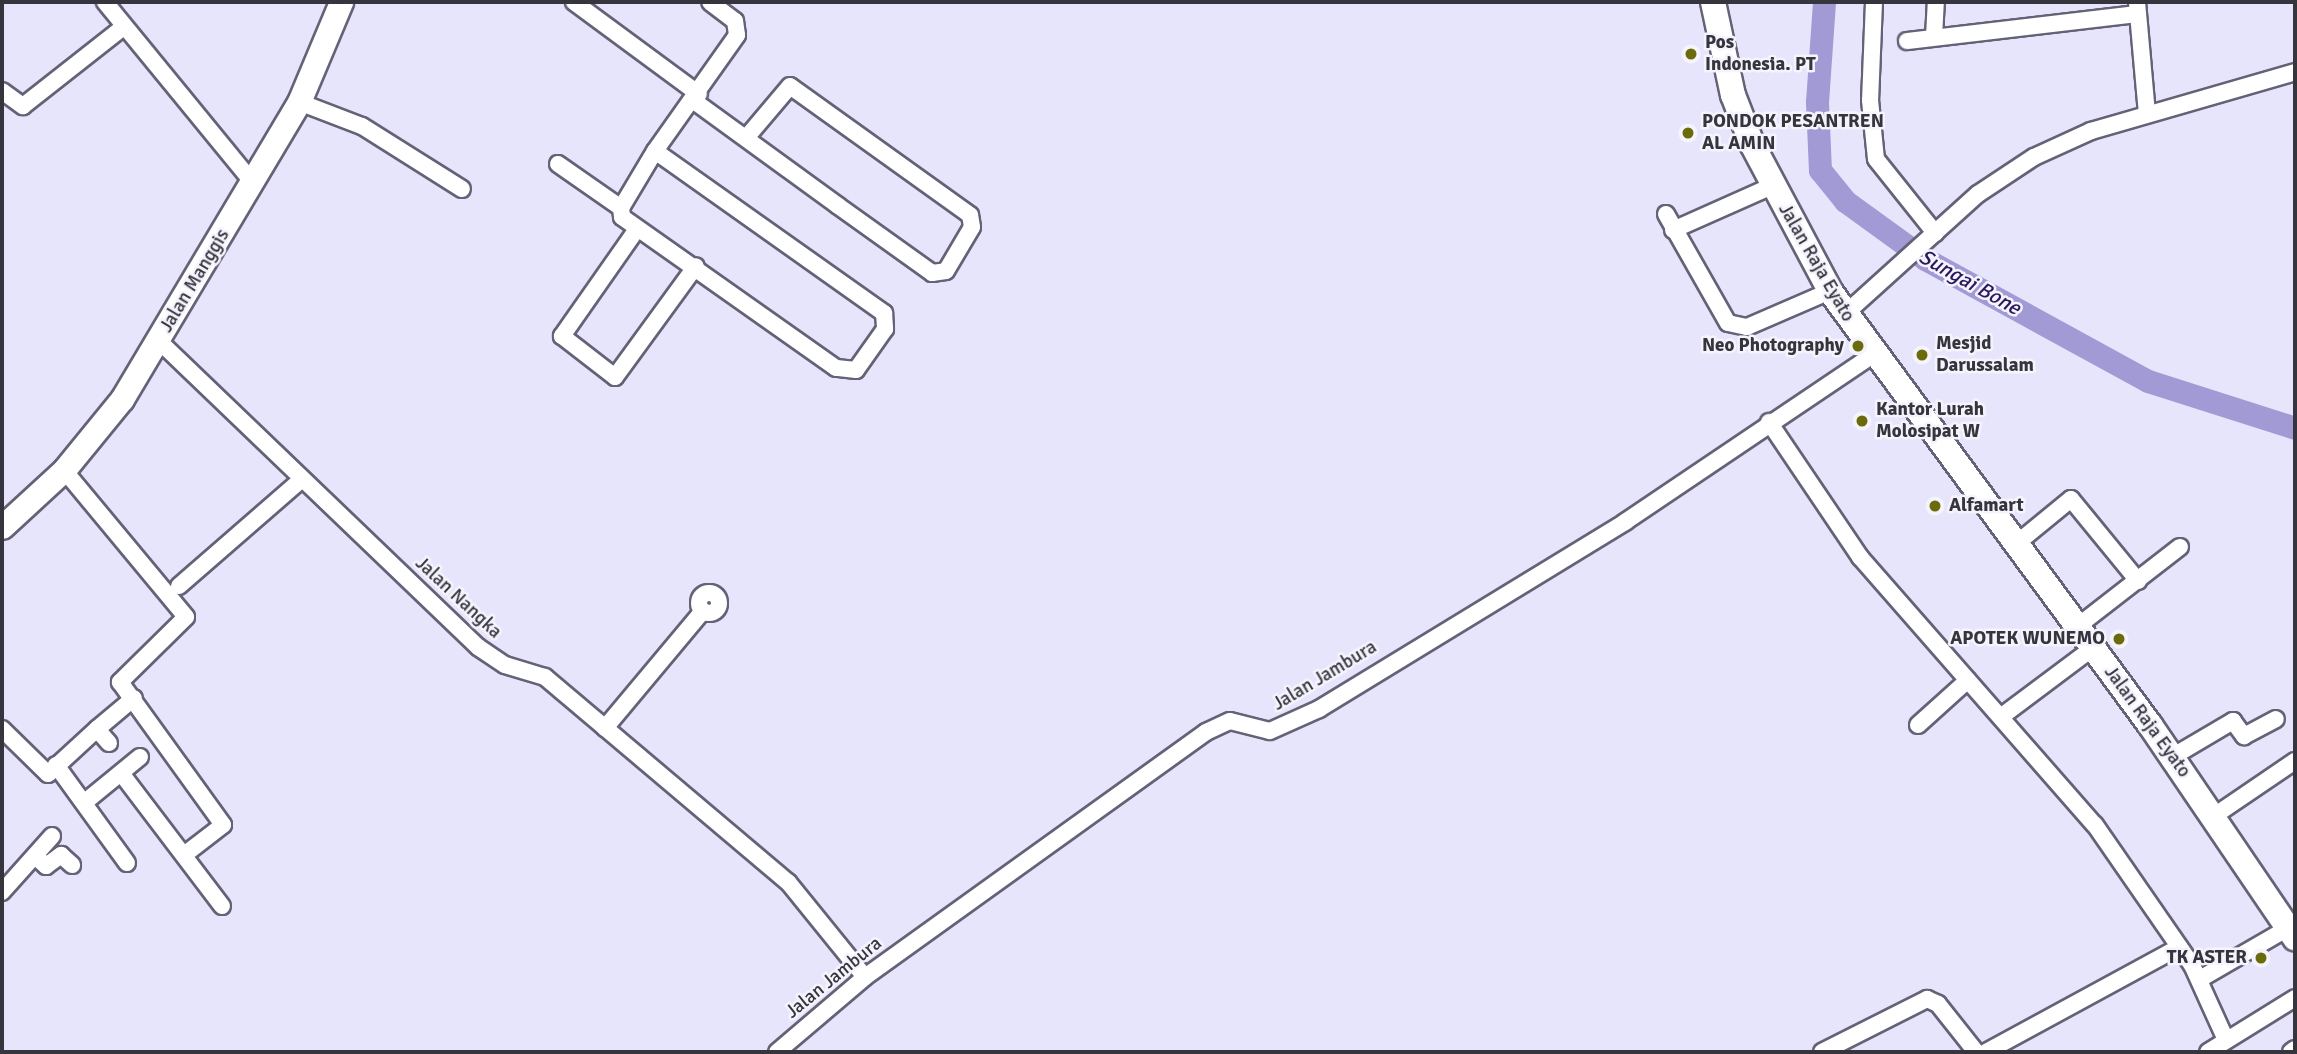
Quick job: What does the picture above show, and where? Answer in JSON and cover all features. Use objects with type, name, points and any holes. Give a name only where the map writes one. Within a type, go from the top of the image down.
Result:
[{"type":"main road","name":"Jalan Raja Eyato","points":[[1713,2],[1733,95],[1772,186],[1830,291],[1873,355],[2078,626],[2214,816],[2292,933]]},
{"type":"street","points":[[104,2],[121,29],[253,183]]},
{"type":"street","name":"Jalan Manggis","points":[[2,527],[64,470],[159,341],[299,102],[341,2]]},
{"type":"street","points":[[574,2],[746,138],[933,273],[946,271],[972,227],[970,215],[790,86],[746,138]]},
{"type":"street","points":[[621,208],[655,151],[697,97],[737,35],[734,21],[710,2]]},
{"type":"street","points":[[1874,2],[1870,100],[1876,159],[1934,234]]},
{"type":"street","points":[[1934,37],[1936,2]]},
{"type":"street","points":[[1907,41],[2137,8],[2147,113]]},
{"type":"street","points":[[2,91],[23,106],[121,29]]},
{"type":"street","points":[[1845,314],[1934,234],[2018,166],[2091,131],[2295,72]]},
{"type":"street","points":[[299,102],[362,126],[462,189]]},
{"type":"street","points":[[558,164],[621,208],[636,229],[696,266],[844,371],[856,370],[885,329],[884,313],[655,151]]},
{"type":"street","points":[[1673,230],[1772,186]]},
{"type":"street","points":[[1666,214],[1728,323],[1747,327],[1830,291]]},
{"type":"street","points":[[636,229],[562,336],[615,377],[696,266]]},
{"type":"street","name":"Jalan Nangka","points":[[159,341],[478,647],[505,664],[545,677],[788,882],[865,977]]},
{"type":"street","name":"Jalan Jambura","points":[[777,1052],[865,977],[1206,732],[1230,721],[1275,730],[1357,685],[1625,522],[1769,422],[1873,355]]},
{"type":"street","points":[[1769,422],[1860,557],[2073,796],[2200,979],[2219,1047],[2295,998]]},
{"type":"street","points":[[64,470],[186,617],[121,678],[223,825],[184,855]]},
{"type":"street","points":[[179,586],[302,479]]},
{"type":"street","points":[[2015,544],[2071,499],[2138,581]]},
{"type":"street","points":[[2078,626],[2180,547]]},
{"type":"street","points":[[604,728],[703,611]]},
{"type":"street","points":[[2001,716],[2093,648]]},
{"type":"street","points":[[1918,724],[1968,680]]},
{"type":"street","points":[[2,729],[43,773],[57,765],[134,698]]},
{"type":"street","points":[[2172,757],[2234,721],[2244,736],[2276,719]]},
{"type":"street","points":[[97,729],[109,743]]},
{"type":"street","points":[[85,802],[140,757]]},
{"type":"street","points":[[2214,816],[2295,761]]},
{"type":"street","points":[[57,765],[127,863]]},
{"type":"street","points":[[121,773],[222,906]]},
{"type":"street","points":[[2,892],[52,836]]},
{"type":"street","points":[[35,856],[46,866],[61,855],[72,864]]},
{"type":"street","points":[[2200,979],[2292,933]]},
{"type":"street","points":[[1986,1052],[2179,947]]},
{"type":"street","points":[[1822,1052],[1927,999],[1938,1004],[1976,1052]]},
{"type":"street","points":[[2291,1052],[2295,1049]]},
{"type":"waterway","name":"Sungai Bone","points":[[1824,2],[1817,102],[1820,170],[1845,201],[1925,259],[2148,381],[2295,428]]},
{"type":"place","name":"Pos Indonesia. PT","points":[[1691,54]]},
{"type":"place","name":"PONDOK PESANTREN AL AMIN","points":[[1688,133]]},
{"type":"place","name":"Neo Photography","points":[[1858,346]]},
{"type":"place","name":"Mesjid Darussalam","points":[[1922,355]]},
{"type":"place","name":"Kantor Lurah Molosipat W","points":[[1862,421]]},
{"type":"place","name":"Alfamart","points":[[1935,506]]},
{"type":"place","name":"APOTEK WUNEMO","points":[[2119,639]]},
{"type":"place","name":"TK ASTER","points":[[2261,958]]}]
